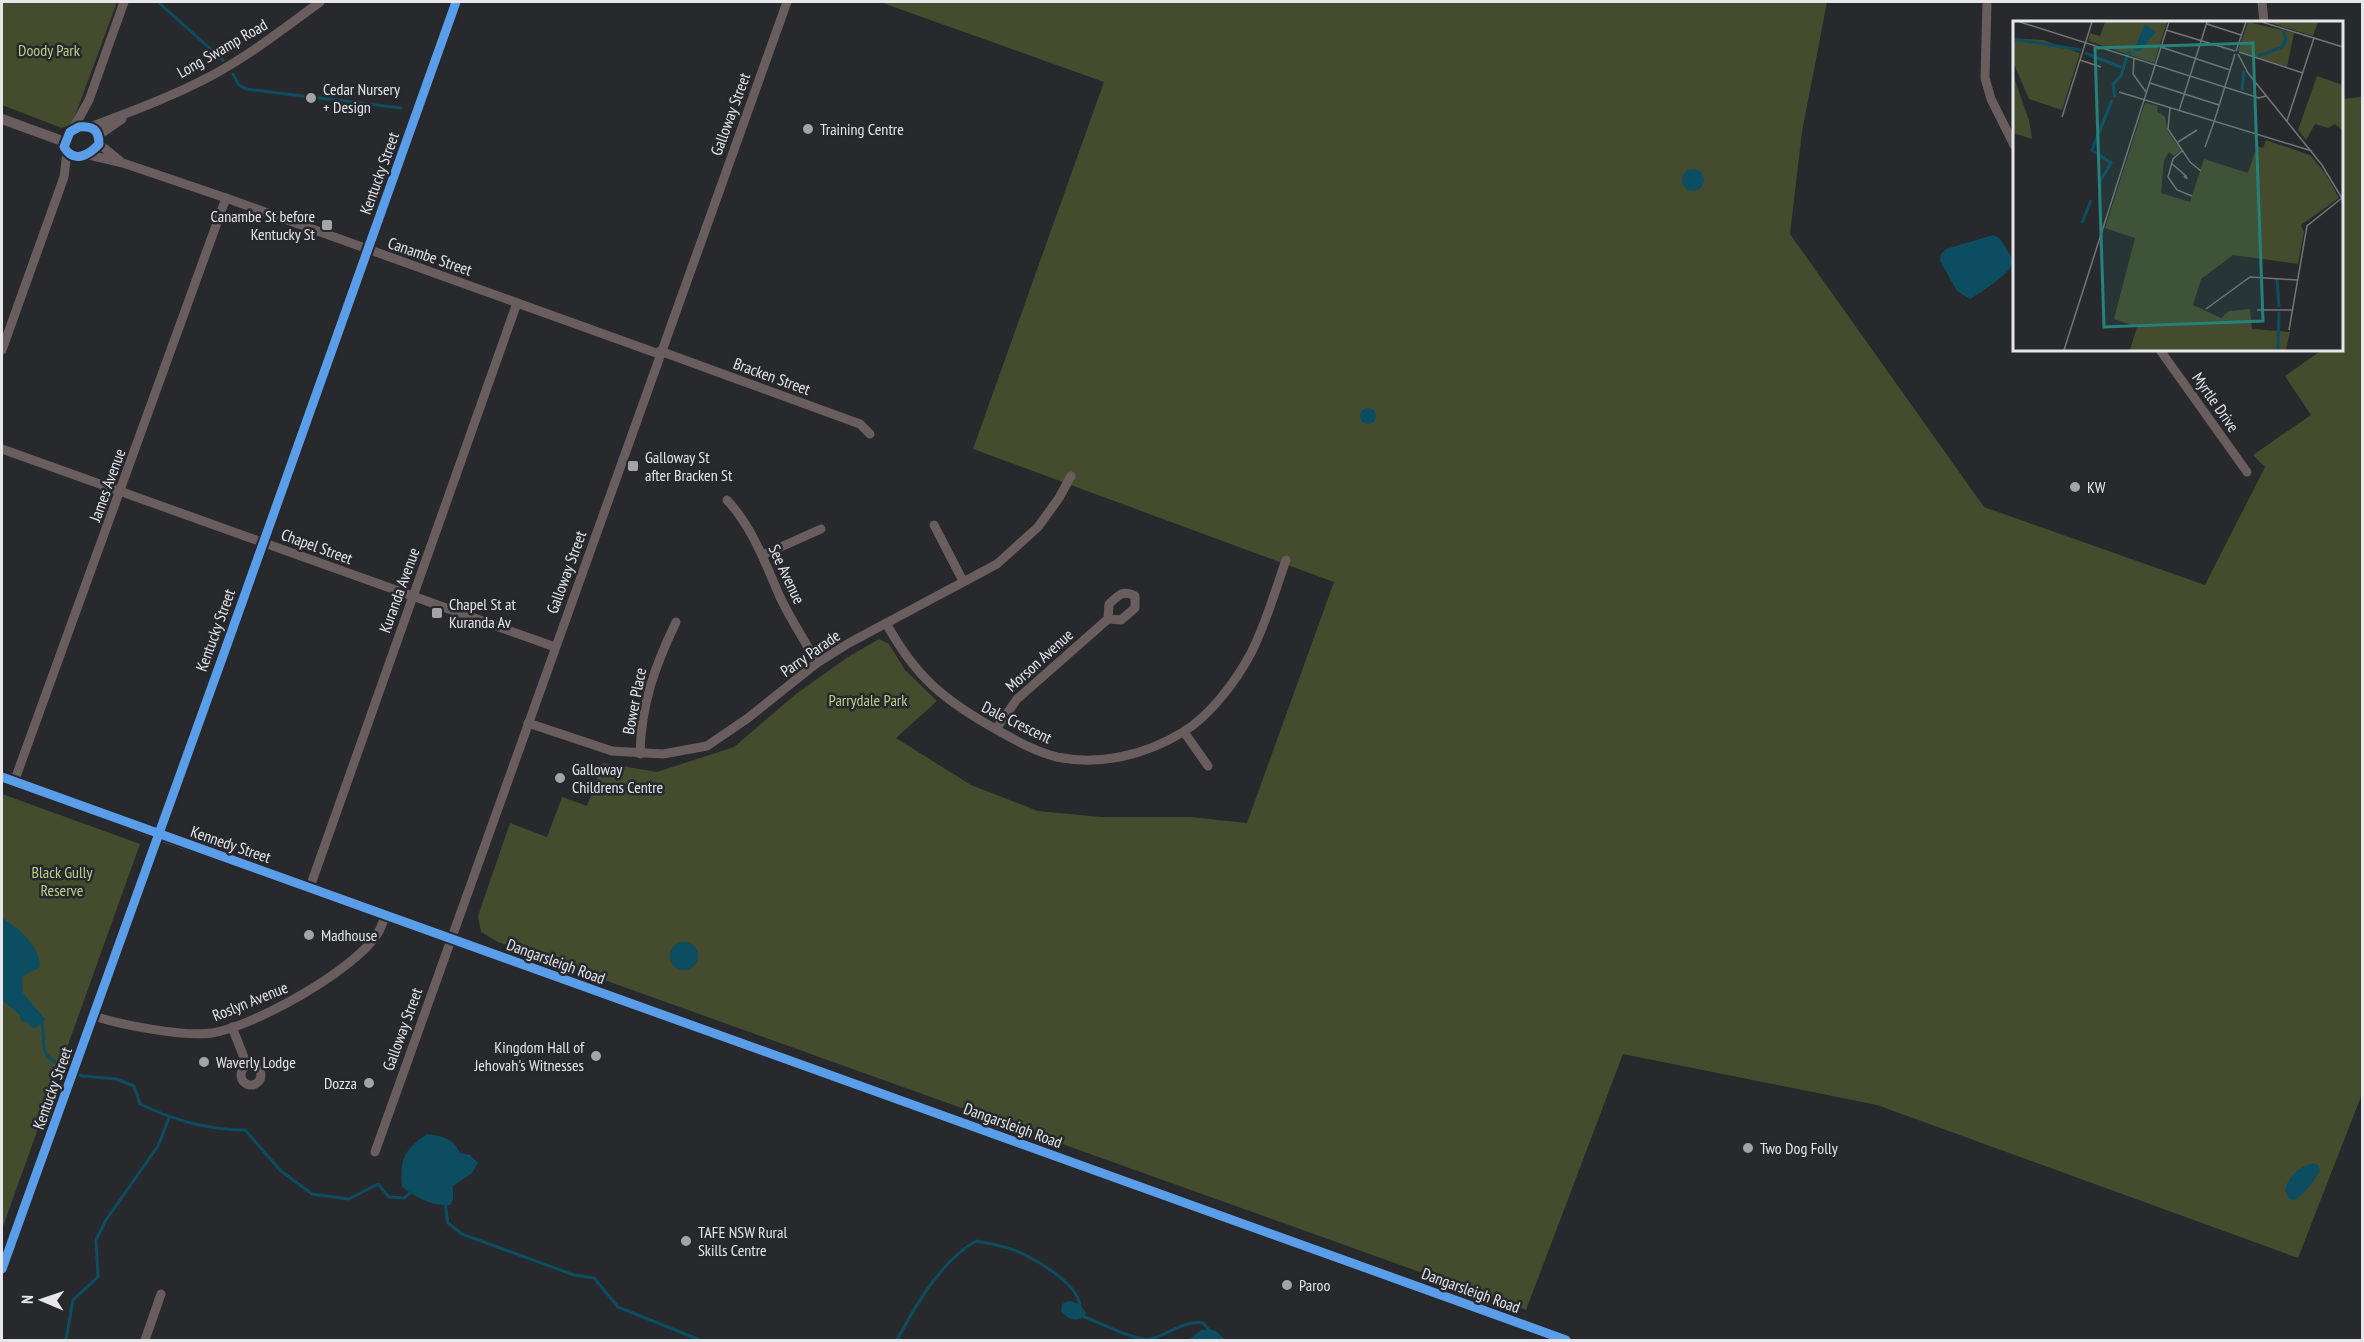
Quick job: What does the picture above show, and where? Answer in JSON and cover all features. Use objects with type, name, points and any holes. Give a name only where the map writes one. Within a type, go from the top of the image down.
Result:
[{"type":"street","points":[[2,350],[124,2]]},
{"type":"street","name":"Long Swamp Road","points":[[75,138],[209,77],[257,48],[320,2]]},
{"type":"street","name":"Kentucky Street","points":[[2,1269],[456,2]]},
{"type":"street","name":"Galloway Street","points":[[375,1152],[787,2]]},
{"type":"street","points":[[1987,2],[1985,78],[1991,99],[2013,143]]},
{"type":"street","points":[[2262,2],[2264,21]]},
{"type":"street","name":"Long Swamp Road","points":[[99,139],[134,111]]},
{"type":"street","points":[[2,119],[40,132],[75,138],[96,130],[99,139],[89,155],[75,138]]},
{"type":"street","name":"Canambe Street","points":[[99,139],[123,163]]},
{"type":"street","name":"Canambe Street","points":[[89,155],[123,163],[226,198],[660,353]]},
{"type":"street","name":"James Avenue","points":[[14,782],[226,198]]},
{"type":"street","name":"Kuranda Avenue","points":[[310,887],[517,303]]},
{"type":"street","name":"Myrtle Drive","points":[[2161,351],[2247,472]]},
{"type":"street","name":"Bracken Street","points":[[660,353],[861,424],[870,434]]},
{"type":"street","name":"Chapel Street","points":[[2,449],[555,647]]},
{"type":"street","name":"Parry Parade","points":[[528,723],[612,751],[663,754],[707,746],[748,718],[817,663],[997,564],[1019,546],[1043,520],[1071,476]]},
{"type":"street","name":"See Avenue","points":[[727,500],[742,516],[763,555],[781,599],[817,663]]},
{"type":"street","points":[[934,525],[963,581]]},
{"type":"street","points":[[763,555],[821,529]]},
{"type":"street","name":"Dale Crescent","points":[[886,623],[914,668],[937,692],[962,711],[1038,750],[1055,756],[1094,761],[1140,751],[1184,732],[1230,687],[1259,635],[1286,560]]},
{"type":"street","name":"Morson Avenue","points":[[996,729],[1017,699],[1108,619]]},
{"type":"street","name":"Bower Place","points":[[640,754],[642,723],[648,689],[676,622]]},
{"type":"street","points":[[1184,732],[1208,766]]},
{"type":"street","name":"Kennedy Street","points":[[2,777],[157,835],[310,887],[450,939]]},
{"type":"street","name":"Roslyn Avenue","points":[[94,1016],[122,1024],[180,1032],[212,1033],[232,1027],[291,1002],[355,958],[379,932],[385,916]]},
{"type":"street","name":"Dangarsleigh Road","points":[[450,939],[1566,1341]]},
{"type":"street","points":[[232,1027],[247,1065]]},
{"type":"street","points":[[145,1341],[161,1294]]},
{"type":"green space","name":"Doody Park","points":[[2,2],[117,2],[72,124],[62,128],[2,105]]},
{"type":"green space","name":"Parrydale Park","points":[[880,2],[1827,2],[1802,132],[1790,234],[1984,507],[2205,585],[2265,467],[2253,455],[2311,415],[2285,376],[2321,351],[2343,351],[2343,99],[2362,97],[2362,1094],[2298,1258],[1877,1105],[1623,1054],[1526,1310],[498,942],[481,932],[478,916],[510,823],[547,837],[562,797],[587,806],[603,763],[657,772],[734,747],[796,694],[848,657],[879,639],[889,644],[905,670],[937,701],[896,738],[971,785],[1038,811],[1101,817],[1190,817],[1247,823],[1334,582],[973,449],[1104,82]]},
{"type":"green space","name":"Black Gully Reserve","points":[[2,794],[140,844],[2,1229]]},
{"type":"water","points":[[1693,169],[1701,172],[1704,180],[1701,188],[1693,191],[1685,188],[1682,180],[1685,172]]},
{"type":"water","points":[[1993,235],[2004,244],[2013,261],[2012,266],[1995,282],[1970,299],[1957,291],[1940,261],[1941,254],[1946,249]]},
{"type":"water","points":[[1365,408],[1371,408],[1376,416],[1374,422],[1365,424],[1360,419],[1360,413]]},
{"type":"water","points":[[2,918],[27,938],[39,959],[40,967],[22,977],[23,993],[45,1019],[37,1027],[32,1028],[27,1022],[21,1021],[20,1015],[4,1002],[2,995]]},
{"type":"water","points":[[684,942],[694,946],[698,956],[694,966],[684,970],[674,966],[670,956],[674,946]]},
{"type":"water","points":[[427,1134],[446,1139],[454,1144],[460,1153],[470,1155],[478,1163],[472,1173],[453,1186],[453,1199],[450,1205],[424,1200],[402,1187],[405,1156]]},
{"type":"water","points":[[2313,1163],[2318,1165],[2320,1171],[2299,1197],[2295,1200],[2289,1199],[2285,1190],[2289,1180],[2303,1167]]},
{"type":"water","points":[[1069,1301],[1081,1306],[1086,1313],[1084,1317],[1074,1319],[1063,1314],[1062,1304]]},
{"type":"water","points":[[1201,1330],[1216,1331],[1225,1340],[1189,1340]]},
{"type":"waterway","points":[[158,2],[223,60]]},
{"type":"waterway","points":[[233,74],[239,85],[246,89],[401,108]]},
{"type":"waterway","points":[[42,1021],[45,1052],[53,1061],[71,1071]]},
{"type":"waterway","points":[[77,1074],[116,1079],[134,1086],[140,1104],[165,1115],[204,1126],[245,1130],[281,1171],[312,1194],[349,1199],[378,1184],[389,1197],[404,1198],[412,1191]]},
{"type":"waterway","points":[[66,1340],[73,1300],[98,1277],[96,1240],[106,1220],[158,1146],[169,1118]]},
{"type":"waterway","points":[[445,1203],[448,1223],[462,1234],[574,1275],[594,1278],[618,1307],[700,1340]]},
{"type":"waterway","points":[[897,1340],[930,1285],[952,1260],[976,1241],[1016,1251],[1048,1269],[1074,1291],[1080,1308]]},
{"type":"waterway","points":[[1082,1314],[1084,1317],[1136,1338],[1150,1339],[1196,1323],[1203,1323],[1209,1330]]},
{"type":"cycle path","points":[[2,1269],[456,2]]},
{"type":"cycle path","points":[[79,127],[94,130],[98,135],[99,144],[91,152],[82,156],[72,155],[64,147],[70,132],[79,127]]},
{"type":"cycle path","points":[[2,777],[1566,1340]]},
{"type":"place","name":"Cedar Nursery + Design","points":[[311,98]]},
{"type":"place","name":"Training Centre","points":[[808,129]]},
{"type":"place","name":"Canambe St before Kentucky St","points":[[327,225]]},
{"type":"place","name":"Galloway St after Bracken St","points":[[633,466]]},
{"type":"place","name":"KW","points":[[2075,487]]},
{"type":"place","name":"Chapel St at Kuranda Av","points":[[437,613]]},
{"type":"place","name":"Galloway Childrens Centre","points":[[560,778]]},
{"type":"place","name":"Madhouse","points":[[309,935]]},
{"type":"place","name":"Kingdom Hall of Jehovah's Witnesses","points":[[596,1056]]},
{"type":"place","name":"Waverly Lodge","points":[[204,1062]]},
{"type":"place","name":"Dozza","points":[[369,1083]]},
{"type":"place","name":"Two Dog Folly","points":[[1748,1148]]},
{"type":"place","name":"TAFE NSW Rural Skills Centre","points":[[686,1241]]},
{"type":"place","name":"Paroo","points":[[1287,1285]]}]
